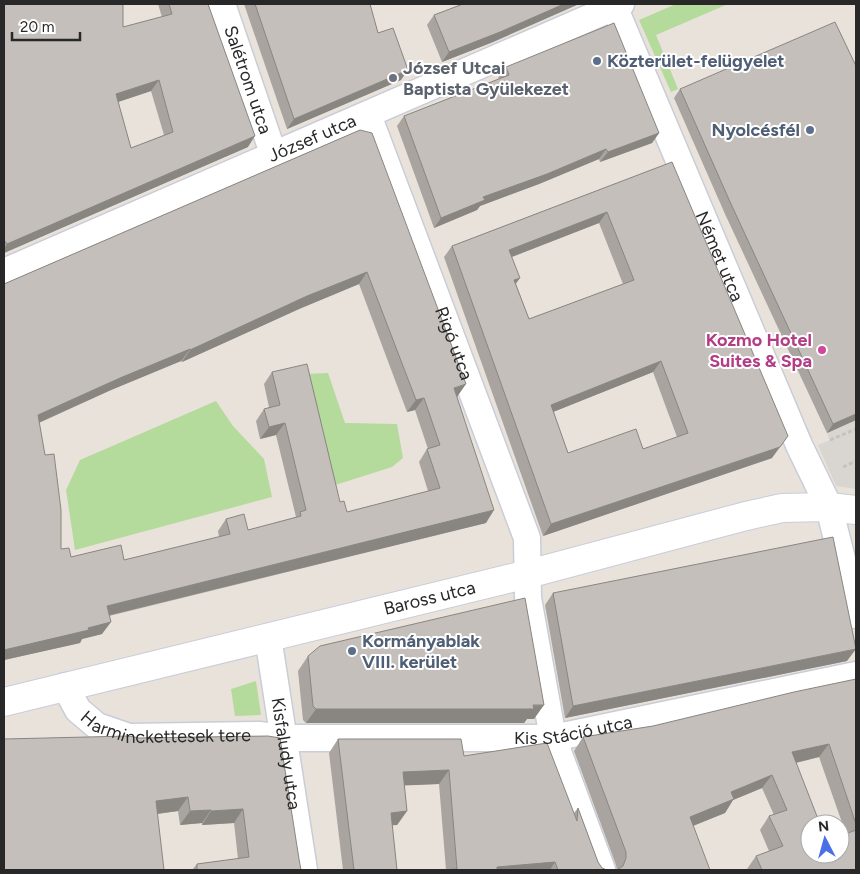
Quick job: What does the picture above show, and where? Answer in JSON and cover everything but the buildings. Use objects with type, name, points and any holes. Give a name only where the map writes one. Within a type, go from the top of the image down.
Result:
[{"type":"street","name":"Salétrom utca","points":[[222,4],[274,156]]},
{"type":"street","name":"József utca","points":[[4,272],[368,115],[616,5]]},
{"type":"street","name":"Német utca","points":[[616,5],[799,445],[829,507],[856,615]]},
{"type":"street","name":"Rigó utca","points":[[368,115],[527,538],[528,598],[553,738],[602,870]]},
{"type":"street","name":"Baross utca","points":[[4,702],[528,574],[746,516],[782,508],[829,507],[856,510]]},
{"type":"street","name":"Kisfaludy utca","points":[[268,637],[304,870]]},
{"type":"street","name":"Kis Stáció utca","points":[[285,738],[553,738],[856,675]]},
{"type":"street","name":"Harminckettesek tere","points":[[65,686],[78,710],[97,726],[129,736],[259,735],[285,738]]},
{"type":"path","points":[[830,440],[856,429]]},
{"type":"path","points":[[844,467],[856,462]]},
{"type":"green space","points":[[676,4],[728,4],[656,35],[678,89],[671,92],[639,20]]},
{"type":"green space","points":[[328,373],[345,423],[397,424],[403,458],[392,467],[332,486],[306,374]]},
{"type":"green space","points":[[216,401],[233,426],[264,459],[272,497],[75,550],[66,490],[80,460]]},
{"type":"green space","points":[[256,681],[261,715],[235,716],[231,689]]},
{"type":"shaded area","points":[[856,420],[856,489],[836,486],[818,445],[830,440],[827,433]]},
{"type":"place","name":"Közterület-felügyelet","points":[[597,61]]},
{"type":"place","name":"József Utcai Baptista Gyülekezet","points":[[393,78]]},
{"type":"place","name":"Nyolcésfél","points":[[810,130]]},
{"type":"place","name":"Kozmo Hotel Suites & Spa","points":[[822,350]]},
{"type":"place","name":"Kormányablak VIII. kerület","points":[[352,651]]}]
